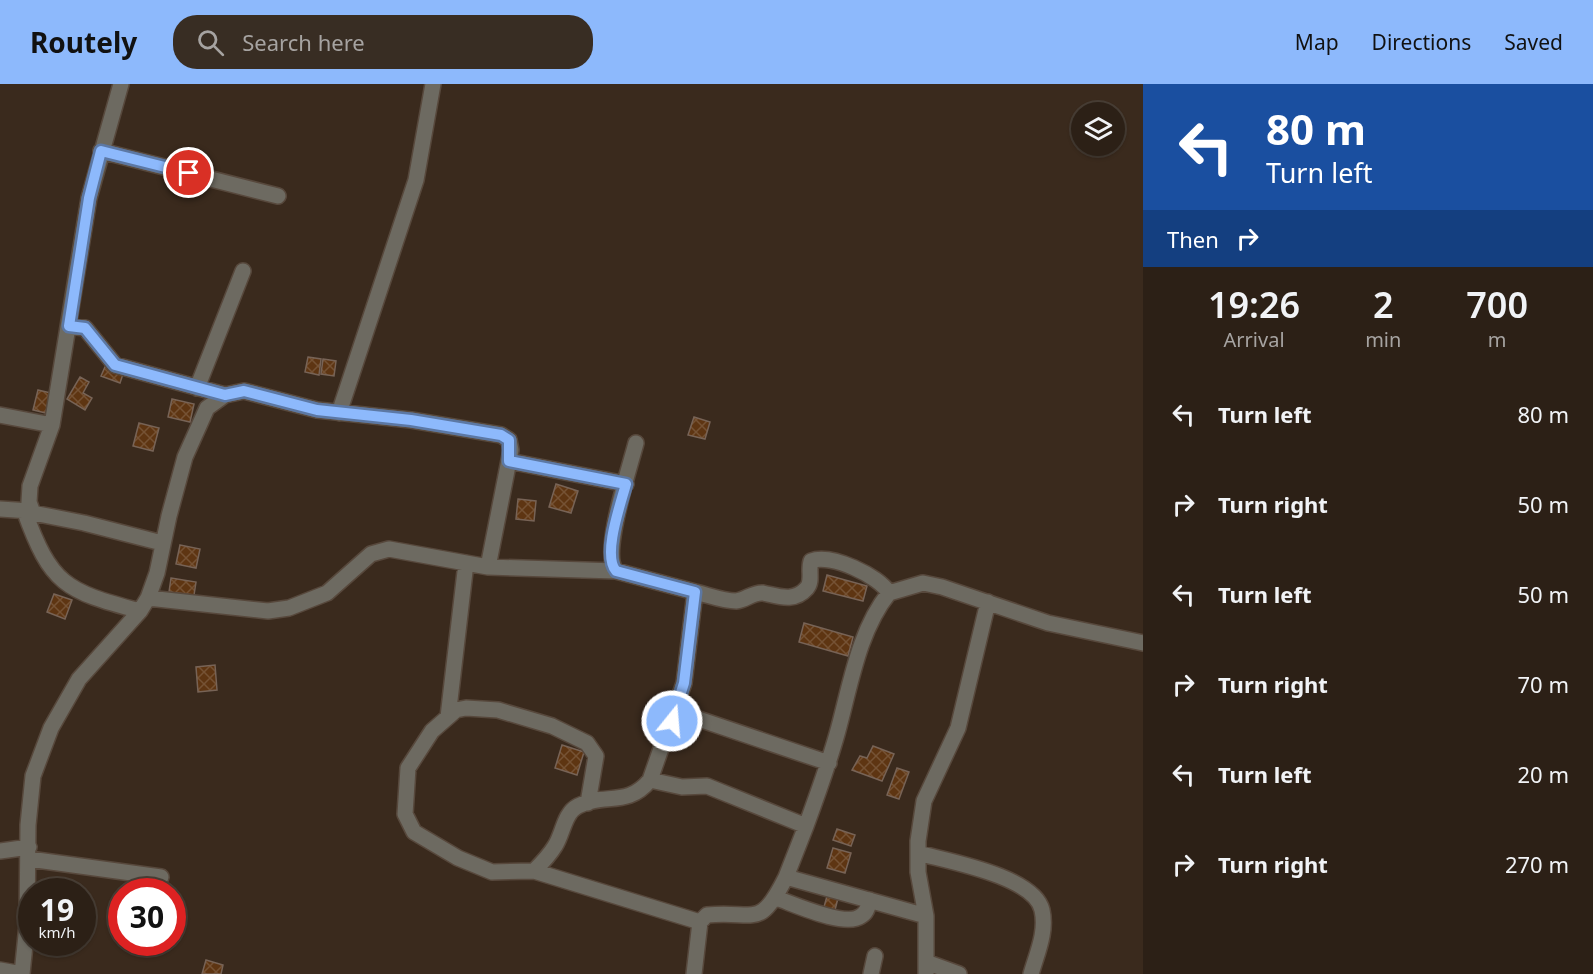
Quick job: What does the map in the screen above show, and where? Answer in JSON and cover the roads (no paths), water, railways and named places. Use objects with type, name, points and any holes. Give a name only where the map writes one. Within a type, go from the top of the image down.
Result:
[{"type":"street","points":[[121,84],[89,198],[52,425],[30,486],[27,510],[37,548],[48,567],[64,582],[92,598],[140,611]]},
{"type":"street","points":[[339,413],[416,180],[433,84]]},
{"type":"street","points":[[101,151],[278,196]]},
{"type":"street","points":[[197,388],[243,271]]},
{"type":"street","points":[[69,326],[85,328],[115,365],[225,395]]},
{"type":"street","points":[[0,970],[22,974],[27,925],[30,792],[51,728],[79,679],[140,611],[148,598],[157,573],[162,543],[185,456],[207,408],[225,395],[244,391],[300,406],[339,413],[411,420],[501,435],[509,440],[509,461],[488,567]]},
{"type":"street","points":[[0,415],[52,425]]},
{"type":"street","points":[[616,571],[612,567],[611,545],[636,443]]},
{"type":"street","points":[[509,461],[626,484]]},
{"type":"street","points":[[0,509],[27,510],[162,543]]},
{"type":"street","points":[[148,598],[268,611],[300,605],[327,593],[378,551],[388,549],[488,567],[616,571],[733,601],[754,594],[785,598],[805,590],[810,580],[811,561],[817,559],[838,563],[879,580],[889,593]]},
{"type":"street","points":[[448,717],[466,563]]},
{"type":"street","points":[[694,974],[700,922],[706,915],[746,917],[761,913],[773,904],[786,877],[829,764],[860,651],[873,619],[889,593],[923,583],[1048,623],[1143,644]]},
{"type":"street","points":[[534,870],[549,857],[568,816],[576,807],[588,803],[622,799],[640,792],[650,780],[684,683],[695,592]]},
{"type":"street","points":[[959,974],[926,968],[926,916],[918,872],[918,853],[924,801],[958,728],[988,602]]},
{"type":"street","points":[[588,803],[596,756],[588,743],[552,726],[498,710],[466,708],[456,710],[432,731],[408,768],[405,814],[414,832],[458,858],[492,872],[534,870],[700,922]]},
{"type":"street","points":[[675,711],[829,764]]},
{"type":"street","points":[[650,780],[682,787],[706,786],[806,826]]},
{"type":"street","points":[[0,851],[29,853],[161,877]]},
{"type":"street","points":[[918,853],[990,872],[1012,882],[1036,898],[1042,907],[1044,927],[1031,974]]},
{"type":"street","points":[[786,877],[926,916]]},
{"type":"street","points":[[776,898],[836,918],[853,920],[866,912],[870,900]]},
{"type":"street","points":[[871,974],[875,956]]}]
